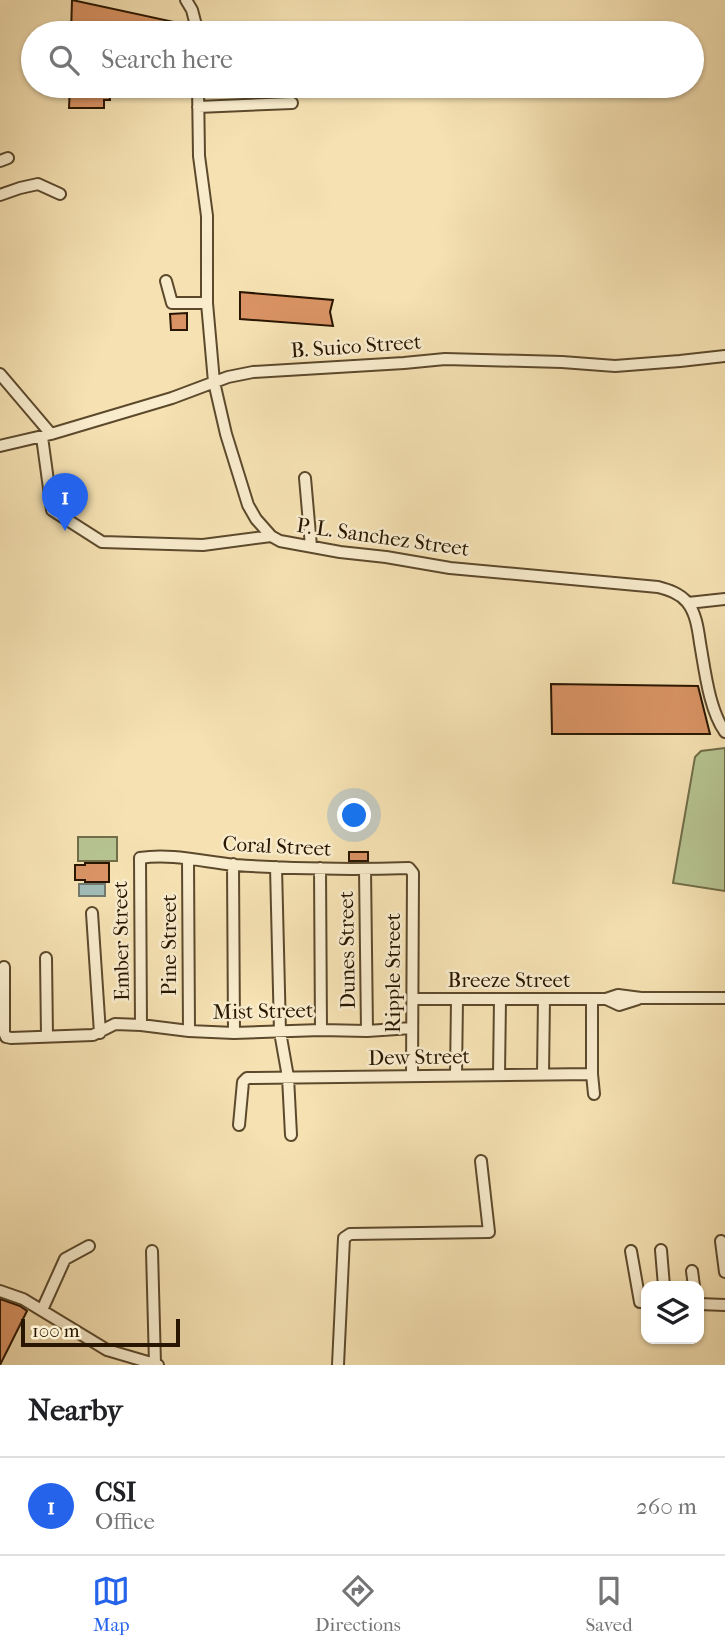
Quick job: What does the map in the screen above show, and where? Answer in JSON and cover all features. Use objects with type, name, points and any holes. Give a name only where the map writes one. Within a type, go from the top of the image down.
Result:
[{"type":"street","points":[[186,0],[195,21]]},
{"type":"street","name":"P. L. Sanchez Street","points":[[198,98],[199,156],[207,216],[207,303],[214,382],[226,434],[248,505],[271,536],[280,541],[340,552],[450,568],[658,587],[675,593],[688,603]]},
{"type":"street","points":[[198,107],[292,103]]},
{"type":"street","points":[[0,195],[38,184],[60,194]]},
{"type":"street","points":[[166,281],[172,303],[207,303]]},
{"type":"street","name":"B. Suico Street","points":[[0,446],[173,398],[214,382],[253,372],[445,359],[615,366],[725,356]]},
{"type":"street","points":[[0,374],[46,435],[52,510],[102,542],[203,545],[271,536]]},
{"type":"street","points":[[305,478],[311,546]]},
{"type":"street","points":[[725,599],[688,603],[696,622],[717,719],[725,732]]},
{"type":"street","name":"Coral Street","points":[[140,858],[178,857],[276,867],[412,869]]},
{"type":"street","name":"Ember Street","points":[[140,858],[141,1025]]},
{"type":"street","name":"Pine Street","points":[[188,859],[189,1031]]},
{"type":"street","points":[[233,864],[234,1032]]},
{"type":"street","points":[[276,867],[280,1032],[288,1077],[291,1135]]},
{"type":"street","points":[[320,868],[321,1030]]},
{"type":"street","name":"Dunes Street","points":[[365,869],[367,1031]]},
{"type":"street","name":"Ripple Street","points":[[412,869],[412,1076]]},
{"type":"street","points":[[4,967],[6,1037],[100,1033],[92,913]]},
{"type":"street","points":[[46,958],[47,1036]]},
{"type":"street","name":"Breeze Street","points":[[413,999],[606,999],[619,1006],[641,998],[725,998]]},
{"type":"street","points":[[499,1075],[500,999]]},
{"type":"street","points":[[543,1074],[544,999]]},
{"type":"street","points":[[592,999],[594,1094]]},
{"type":"street","points":[[456,1075],[457,1000]]},
{"type":"street","name":"Mist Street","points":[[100,1033],[115,1024],[234,1032],[412,1028]]},
{"type":"street","name":"Dew Street","points":[[239,1125],[243,1082],[247,1077],[592,1074]]},
{"type":"street","points":[[338,1365],[344,1238],[350,1234],[489,1232],[481,1161]]},
{"type":"street","points":[[721,1241],[725,1272]]},
{"type":"street","points":[[42,1310],[65,1259],[89,1246]]},
{"type":"street","points":[[661,1250],[664,1281]]},
{"type":"street","points":[[0,1291],[23,1299],[107,1350],[157,1365],[152,1251]]},
{"type":"street","points":[[631,1251],[641,1303]]},
{"type":"street","points":[[692,1271],[693,1281]]},
{"type":"street","points":[[704,1304],[725,1305]]},
{"type":"green space","points":[[725,748],[725,891],[673,883],[695,757],[701,751]]},
{"type":"green space","points":[[78,837],[117,837],[117,861],[78,861]]},
{"type":"water","points":[[79,884],[105,884],[105,896],[79,896]]},
{"type":"building","points":[[72,0],[169,21],[71,21]]},
{"type":"building","points":[[69,98],[110,98],[104,100],[104,108],[69,108]]},
{"type":"building","points":[[240,292],[333,300],[330,312],[333,326],[240,319]]},
{"type":"building","points":[[187,313],[187,330],[171,330],[170,314]]},
{"type":"building","points":[[551,684],[698,686],[710,734],[552,734]]},
{"type":"building","points":[[349,852],[368,852],[368,861],[349,861]]},
{"type":"building","points":[[109,863],[109,882],[75,880],[75,865]]},
{"type":"building","points":[[0,1299],[27,1311],[0,1365]]},
{"type":"place","name":"CSI","points":[[65,531]]}]
